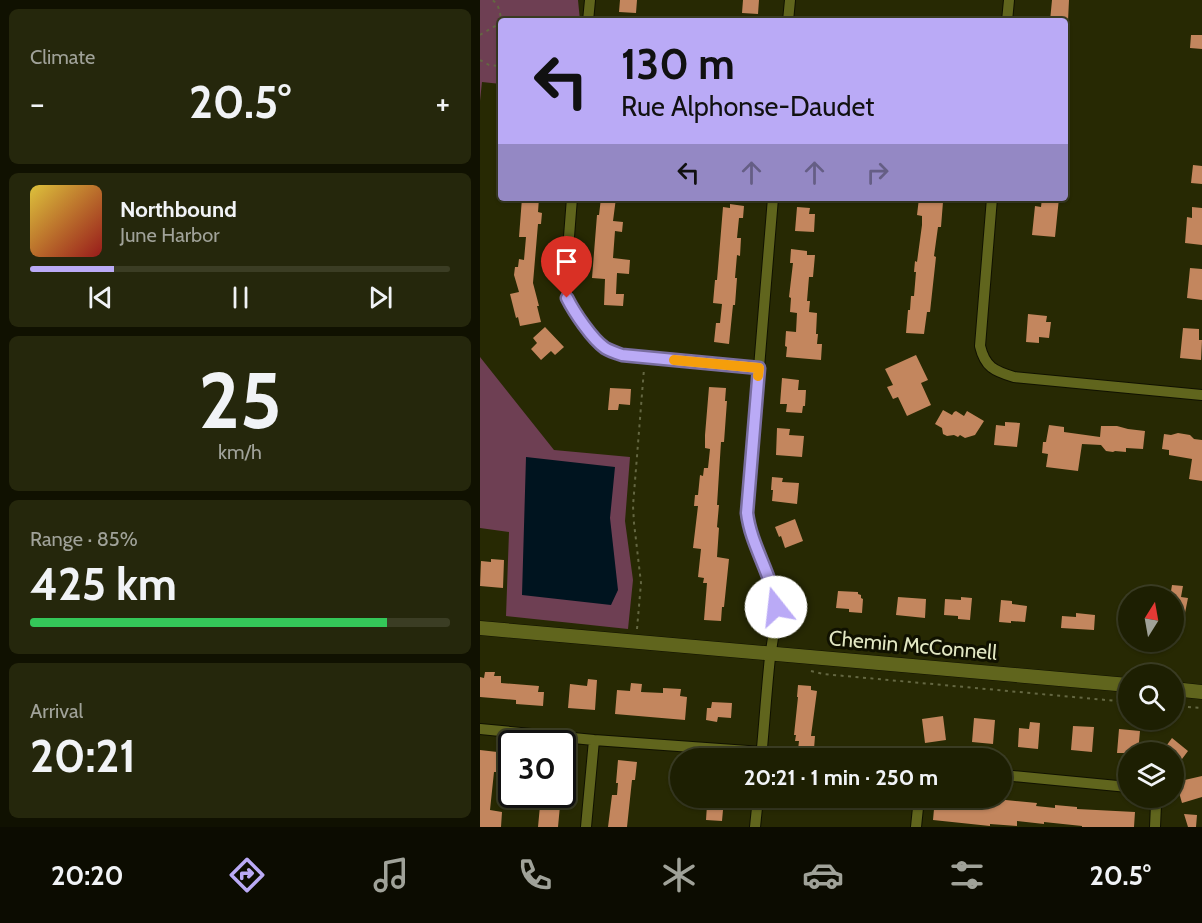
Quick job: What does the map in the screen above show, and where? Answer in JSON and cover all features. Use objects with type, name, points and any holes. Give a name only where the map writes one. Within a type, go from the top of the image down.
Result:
[{"type":"street","points":[[588,18],[590,0]]},
{"type":"street","points":[[788,18],[790,0]]},
{"type":"street","points":[[1007,18],[1009,0]]},
{"type":"street","points":[[572,201],[566,275],[567,298],[598,342],[606,349],[622,355],[759,368]]},
{"type":"street","points":[[762,748],[776,618],[775,598],[748,525],[747,513],[773,201]]},
{"type":"street","points":[[992,201],[980,346],[982,357],[990,367],[1014,377],[1202,395]]},
{"type":"street","name":"Chemin McConnell","points":[[480,628],[1118,684]]},
{"type":"street","points":[[1184,690],[1202,692]]},
{"type":"street","points":[[480,729],[678,748]]},
{"type":"street","points":[[586,827],[594,740]]},
{"type":"street","points":[[1012,776],[1118,786]]},
{"type":"street","points":[[755,827],[757,808]]},
{"type":"street","points":[[916,827],[918,808]]},
{"type":"street","points":[[1155,808],[1155,827]]},
{"type":"path","points":[[492,0],[499,8],[501,18]]},
{"type":"path","points":[[480,35],[498,24]]},
{"type":"path","points":[[480,60],[489,65],[498,66]]},
{"type":"path","points":[[636,641],[641,583],[633,524],[633,506],[645,357]]},
{"type":"path","points":[[1184,707],[1202,708]]},
{"type":"shaded area","points":[[480,0],[578,0],[580,18],[498,18],[498,84],[482,82],[480,101]]},
{"type":"shaded area","points":[[480,357],[554,450],[630,457],[625,521],[633,580],[628,629],[506,616],[509,532],[480,528]]},
{"type":"water","points":[[526,457],[615,467],[610,518],[618,590],[611,605],[522,595]]},
{"type":"building","points":[[620,0],[637,0],[636,13],[619,12]]},
{"type":"building","points":[[743,0],[759,0],[758,14],[742,13]]},
{"type":"building","points":[[1052,0],[1069,0],[1068,21],[1068,18],[1050,18]]},
{"type":"building","points":[[1191,35],[1202,35],[1202,49],[1190,48]]},
{"type":"building","points":[[1193,165],[1202,166],[1202,184],[1191,183]]},
{"type":"building","points":[[522,201],[539,201],[538,212],[542,213],[541,224],[538,224],[533,283],[541,322],[520,326],[510,294],[519,292],[514,275],[515,267],[518,267],[519,259],[524,260],[526,237],[519,237]]},
{"type":"building","points":[[601,201],[616,201],[613,221],[623,222],[622,232],[615,231],[613,258],[630,260],[629,274],[617,273],[616,294],[624,294],[623,306],[604,305],[605,279],[592,278],[597,215],[599,215]]},
{"type":"building","points":[[919,201],[943,202],[941,227],[938,227],[934,256],[936,257],[930,312],[927,312],[924,334],[906,333],[911,296],[914,296],[915,261],[917,262],[922,225],[922,216],[917,215]]},
{"type":"building","points":[[1042,201],[1059,201],[1055,237],[1032,235],[1035,206],[1041,207]]},
{"type":"building","points":[[730,204],[744,206],[743,218],[739,218],[737,238],[741,238],[740,256],[737,255],[735,305],[733,305],[729,344],[714,342],[716,323],[720,323],[722,304],[713,303],[723,207],[730,208]]},
{"type":"building","points":[[797,207],[810,208],[809,214],[815,214],[814,232],[795,231]]},
{"type":"building","points":[[1192,207],[1202,208],[1202,245],[1185,243],[1187,217],[1192,218]]},
{"type":"building","points":[[791,249],[807,251],[807,255],[815,255],[813,277],[809,277],[807,301],[810,301],[809,312],[817,313],[816,334],[818,334],[817,344],[822,344],[821,360],[786,357],[786,331],[796,332],[797,313],[790,312],[791,298],[789,297],[793,263],[790,263]]},
{"type":"building","points":[[1190,268],[1202,269],[1202,300],[1187,298]]},
{"type":"building","points":[[1028,314],[1047,316],[1046,322],[1051,322],[1049,338],[1039,337],[1039,343],[1026,342]]},
{"type":"building","points":[[545,327],[564,347],[555,355],[551,351],[541,360],[531,349],[537,343],[533,338]]},
{"type":"building","points":[[1183,328],[1199,329],[1199,340],[1202,340],[1201,360],[1180,358]]},
{"type":"building","points":[[916,355],[928,380],[921,383],[931,405],[907,416],[898,397],[893,399],[887,387],[893,385],[885,369]]},
{"type":"building","points":[[782,378],[799,380],[798,390],[806,390],[802,413],[786,412],[787,404],[780,404]]},
{"type":"building","points":[[709,387],[726,388],[725,401],[727,401],[724,442],[721,442],[717,505],[719,505],[717,527],[719,528],[717,557],[729,559],[721,621],[704,620],[707,583],[703,583],[704,578],[698,577],[701,549],[693,548],[698,506],[694,506],[695,495],[698,495],[700,475],[703,476],[704,468],[708,468],[710,449],[705,448]]},
{"type":"building","points":[[610,388],[631,389],[630,405],[619,404],[618,410],[608,410]]},
{"type":"building","points":[[943,410],[952,415],[956,411],[964,416],[967,411],[984,421],[975,435],[965,438],[960,435],[958,437],[947,436],[943,434],[942,428],[935,424]]},
{"type":"building","points":[[1005,422],[1020,423],[1017,447],[994,445],[996,425],[1005,426]]},
{"type":"building","points":[[1049,425],[1064,427],[1064,432],[1100,437],[1101,426],[1117,426],[1145,431],[1143,449],[1126,448],[1126,452],[1113,452],[1106,451],[1101,445],[1082,444],[1078,471],[1046,467],[1048,454],[1042,453]]},
{"type":"building","points":[[777,428],[790,429],[789,435],[804,436],[802,457],[776,455]]},
{"type":"building","points":[[1178,433],[1202,440],[1202,481],[1189,479],[1192,459],[1169,455],[1169,450],[1162,449],[1164,434]]},
{"type":"building","points":[[772,477],[783,478],[782,482],[799,483],[797,504],[772,501]]},
{"type":"building","points":[[795,519],[803,541],[785,548],[775,527]]},
{"type":"building","points":[[491,559],[504,560],[503,588],[480,586],[481,561],[491,562]]},
{"type":"building","points":[[838,591],[858,592],[863,599],[862,613],[836,608]]},
{"type":"building","points":[[898,597],[926,599],[925,618],[896,615]]},
{"type":"building","points":[[961,597],[972,598],[970,620],[944,615],[945,599],[961,600]]},
{"type":"building","points":[[1184,597],[1188,598],[1184,618]]},
{"type":"building","points":[[1001,600],[1027,606],[1025,622],[999,622]]},
{"type":"building","points":[[1076,613],[1095,615],[1094,630],[1061,628],[1062,616],[1076,617]]},
{"type":"building","points":[[485,672],[495,672],[494,676],[501,676],[501,683],[539,686],[538,692],[544,692],[543,706],[516,704],[516,700],[480,697],[480,677],[484,678]]},
{"type":"building","points":[[588,679],[597,680],[595,710],[568,708],[570,684],[587,686]]},
{"type":"building","points":[[631,683],[642,684],[641,692],[663,693],[663,688],[681,689],[680,696],[687,697],[685,720],[615,714],[617,690],[630,691]]},
{"type":"building","points":[[798,685],[811,686],[811,690],[817,691],[811,736],[815,736],[814,748],[798,748],[799,741],[795,741]]},
{"type":"building","points":[[712,702],[732,703],[731,718],[718,717],[717,722],[706,720],[707,708],[711,708]]},
{"type":"building","points":[[943,716],[946,740],[925,743],[922,719]]},
{"type":"building","points":[[974,718],[995,720],[993,744],[972,742]]},
{"type":"building","points":[[1030,722],[1040,723],[1038,749],[1018,747],[1019,728],[1029,729]]},
{"type":"building","points":[[1073,726],[1094,727],[1092,752],[1071,750]]},
{"type":"building","points":[[1119,730],[1140,731],[1139,742],[1118,742],[1117,753]]},
{"type":"building","points":[[480,750],[498,752],[498,772],[494,772],[490,810],[502,812],[501,827],[480,827]]},
{"type":"building","points":[[618,760],[637,762],[635,780],[632,780],[627,827],[608,827],[612,795],[617,795]]},
{"type":"building","points":[[1202,776],[1202,797],[1184,802],[1184,780]]},
{"type":"building","points":[[1012,801],[1037,803],[1036,806],[1055,808],[1055,805],[1077,807],[1077,809],[1135,812],[1134,827],[1082,827],[1017,821],[1017,826],[990,824],[990,826],[933,820],[934,808],[1012,808]]},
{"type":"building","points":[[540,808],[560,808],[558,827],[538,827]]},
{"type":"building","points":[[707,808],[723,808],[722,821],[706,820]]},
{"type":"building","points":[[1184,814],[1197,815],[1196,827],[1188,827]]},
{"type":"slow traffic","points":[[674,360],[759,368],[758,376]]},
{"type":"route","points":[[567,298],[598,342],[614,353],[759,368],[747,513],[748,525],[771,586],[776,607]]}]
